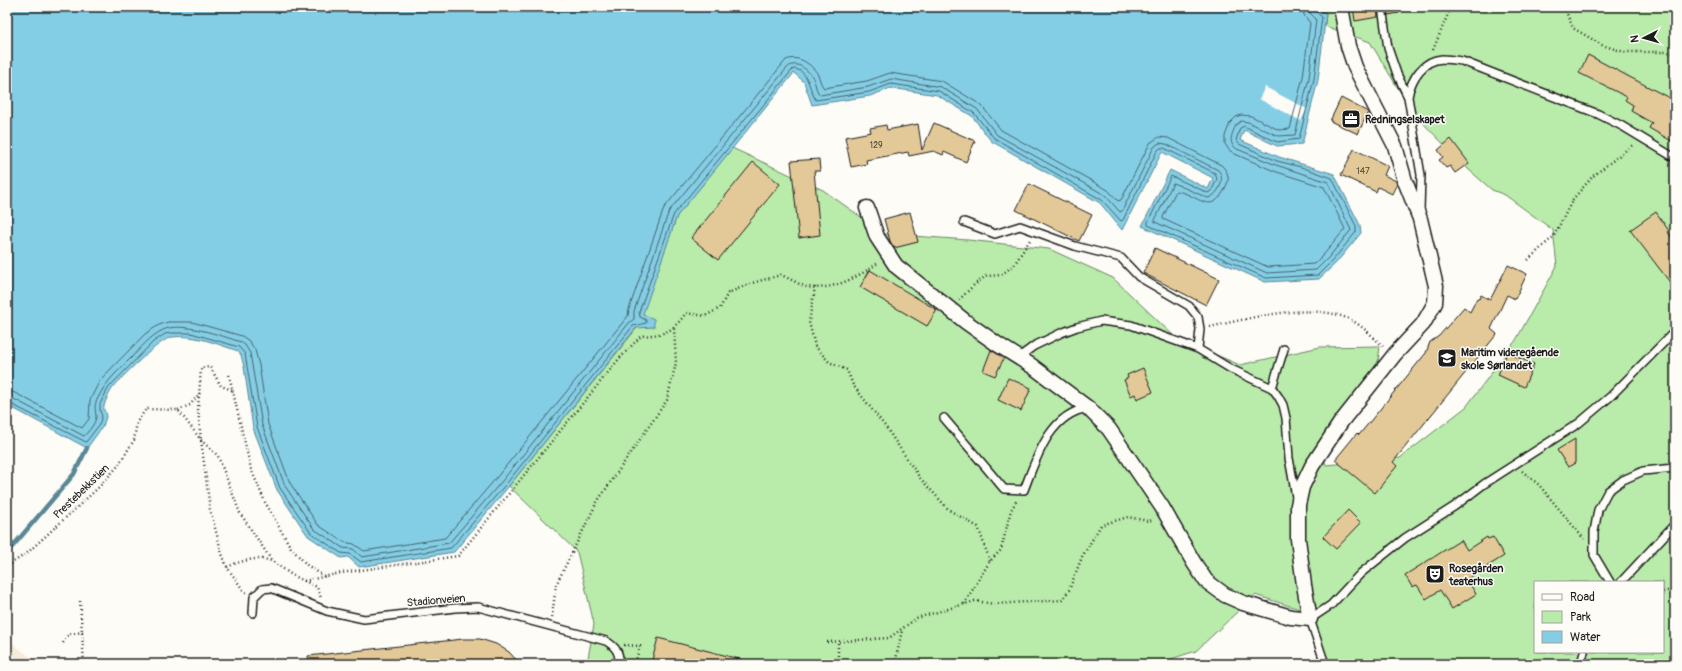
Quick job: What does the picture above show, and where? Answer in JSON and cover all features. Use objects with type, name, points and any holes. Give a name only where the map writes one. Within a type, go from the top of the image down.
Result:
[{"type":"street","points":[[867,208],[876,237],[901,270],[997,344],[1020,357],[1088,408],[1109,429],[1153,494],[1206,581],[1225,595],[1243,603],[1291,617],[1310,619],[1297,522],[1298,505],[1302,487],[1312,466],[1341,422],[1395,354],[1424,324],[1435,303],[1436,286],[1420,219],[1405,181],[1395,146],[1355,67],[1348,46],[1341,7]]},
{"type":"lane","points":[[1382,7],[1388,48],[1392,62],[1408,97],[1421,175],[1420,219]]},
{"type":"lane","points":[[1408,97],[1409,89],[1417,74],[1428,64],[1443,59],[1462,61],[1598,114],[1622,126],[1675,158]]},
{"type":"lane","points":[[964,222],[995,234],[1020,226],[1075,246],[1121,258],[1138,277],[1189,306],[1198,317],[1200,329],[1198,349]]},
{"type":"lane","points":[[1020,357],[1034,346],[1061,333],[1101,321],[1131,325],[1198,349],[1231,369],[1272,388],[1283,405],[1286,418],[1292,476],[1298,505]]},
{"type":"lane","points":[[1325,664],[1310,619],[1331,605],[1361,573],[1405,538],[1584,419],[1611,396],[1675,331]]},
{"type":"lane","points":[[1272,388],[1284,349]]},
{"type":"lane","points":[[944,418],[1004,489],[1024,490],[1041,446],[1047,436],[1065,418],[1075,412],[1088,408]]},
{"type":"lane","points":[[1609,581],[1594,555],[1594,532],[1598,510],[1608,491],[1623,480],[1643,472],[1675,468]]},
{"type":"lane","points":[[1622,581],[1675,524]]},
{"type":"lane","name":"Stadionveien","points":[[254,597],[262,590],[271,588],[327,611],[364,619],[455,608],[478,607],[599,639],[611,644]]},
{"type":"lane","points":[[253,610],[254,597]]},
{"type":"lane","points":[[611,644],[619,654],[619,664]]},
{"type":"lane","points":[[1581,664],[1584,653]]},
{"type":"path","points":[[1428,64],[1452,7]]},
{"type":"path","points":[[1564,7],[1573,28],[1602,45],[1624,52],[1668,52],[1675,54]]},
{"type":"path","points":[[1528,260],[1554,236],[1573,199],[1593,176],[1635,143]]},
{"type":"path","points":[[950,308],[986,276],[1001,275],[1014,265],[1036,232]]},
{"type":"path","points":[[304,581],[458,556],[614,365],[641,336],[658,335],[674,328],[686,312],[705,316],[720,308],[728,293],[752,283],[782,275],[805,287],[842,284],[869,270],[889,256]]},
{"type":"path","points":[[814,287],[809,322],[815,346],[829,362],[846,370],[853,385],[885,426],[920,478],[949,510],[978,527],[990,561]]},
{"type":"path","points":[[1200,329],[1270,314],[1330,312],[1352,320],[1395,354]]},
{"type":"path","points":[[551,627],[556,585],[597,502],[667,400],[676,363],[674,328]]},
{"type":"path","points":[[232,390],[222,386],[210,367],[201,368],[198,409],[210,509],[227,567],[243,590],[254,597]]},
{"type":"path","points":[[229,375],[251,469],[265,502],[291,548],[307,565],[325,577]]},
{"type":"path","points":[[200,392],[190,405],[178,410],[201,440],[218,456],[240,512],[272,561]]},
{"type":"path","name":"Prestebekkstien","points":[[7,566],[26,554],[97,489],[118,466],[134,440],[137,422],[146,409],[178,410]]},
{"type":"path","points":[[1515,465],[1540,485],[1579,532],[1594,555]]},
{"type":"path","points":[[964,604],[990,561],[1001,550],[1011,510],[1024,490]]},
{"type":"path","points":[[827,642],[889,638],[917,618],[975,601],[994,604],[1062,600],[1069,590],[1082,557],[1101,525],[1128,517],[1148,521],[1167,517]]},
{"type":"path","points":[[227,567],[241,561],[265,559],[272,561],[292,575],[317,587],[327,611]]},
{"type":"path","points":[[1664,592],[1675,589]]},
{"type":"path","points":[[80,601],[84,664]]},
{"type":"path","points":[[895,664],[902,629]]},
{"type":"path","points":[[63,643],[69,634],[83,632]]},
{"type":"path","points":[[838,641],[838,664]]},
{"type":"path","points":[[611,644],[640,646],[635,664]]},
{"type":"shaded area","points":[[7,640],[11,642],[39,664],[7,664]]},
{"type":"green space","points":[[1314,7],[1675,7],[1675,664],[1322,664],[1309,612],[1255,595],[1196,651],[1155,664],[587,664],[594,624],[577,552],[509,486],[637,328],[677,216],[732,148],[823,190],[885,234],[968,240],[1049,249],[1113,278],[1176,338],[1240,365],[1320,347],[1380,346],[1376,379],[1319,444],[1326,465],[1400,458],[1466,407],[1516,340],[1557,266],[1553,230],[1505,195],[1492,190],[1468,169],[1413,113],[1370,42],[1325,26],[1326,13]]},
{"type":"water","points":[[7,7],[1314,7],[1326,13],[1318,80],[1302,144],[1277,146],[1244,130],[1240,140],[1279,157],[1334,174],[1360,225],[1361,233],[1336,263],[1319,279],[1265,282],[1142,226],[1170,170],[1208,189],[1213,178],[1162,152],[1122,230],[1100,203],[991,141],[972,116],[937,95],[891,88],[870,96],[812,105],[804,82],[794,73],[677,216],[643,314],[654,319],[654,327],[636,328],[454,552],[359,567],[348,557],[341,558],[308,536],[277,490],[253,428],[244,367],[241,355],[238,351],[197,338],[180,336],[172,337],[159,344],[140,360],[112,389],[104,406],[104,410],[107,414],[103,426],[87,448],[7,405]]},
{"type":"pier","points":[[1265,87],[1307,109],[1301,121],[1259,99]]},
{"type":"building","points":[[1353,7],[1377,7],[1378,17],[1355,21]]},
{"type":"building","points":[[1387,7],[1399,7],[1399,13],[1388,15]]},
{"type":"building","points":[[1588,55],[1675,101],[1675,143],[1649,128],[1652,123],[1631,111],[1633,105],[1625,100],[1627,97],[1579,73]]},
{"type":"building","points":[[1341,98],[1368,112],[1358,134],[1330,121]]},
{"type":"building","points":[[934,123],[975,141],[966,162],[944,152],[943,155],[934,151],[909,156],[908,152],[866,160],[867,164],[851,167],[845,137],[871,132],[870,128],[886,125],[887,130],[918,124],[922,150]]},
{"type":"building","points":[[1451,139],[1469,163],[1455,173],[1450,166],[1446,168],[1439,160],[1443,157],[1438,150]]},
{"type":"building","points":[[1354,149],[1388,166],[1384,175],[1396,181],[1397,184],[1392,194],[1378,187],[1376,192],[1341,175]]},
{"type":"building","points":[[819,159],[820,171],[814,171],[820,235],[799,238],[791,161]]},
{"type":"building","points":[[753,162],[780,184],[718,260],[691,238]]},
{"type":"building","points":[[1029,184],[1092,215],[1079,241],[1016,210]]},
{"type":"building","points":[[910,212],[918,242],[894,248],[890,241],[884,219]]},
{"type":"building","points":[[1656,212],[1675,242],[1675,289],[1630,230]]},
{"type":"building","points":[[1155,248],[1219,279],[1206,305],[1143,273]]},
{"type":"building","points":[[1508,265],[1527,274],[1515,299],[1507,295],[1491,329],[1497,334],[1393,462],[1397,466],[1375,493],[1335,460],[1357,433],[1359,435],[1426,353],[1430,342],[1439,336],[1464,307],[1470,312],[1477,298],[1479,299],[1481,295],[1490,300]]},
{"type":"building","points":[[870,270],[937,310],[927,326],[860,287]]},
{"type":"building","points":[[991,350],[1004,358],[995,376],[983,371]]},
{"type":"building","points":[[1507,353],[1534,364],[1524,387],[1498,375]]},
{"type":"building","points":[[1143,368],[1153,392],[1137,399],[1135,394],[1131,396],[1124,380],[1128,378],[1127,375]]},
{"type":"building","points":[[1008,378],[1031,388],[1021,411],[998,400]]},
{"type":"building","points":[[1575,439],[1575,463],[1568,467],[1557,450]]},
{"type":"building","points":[[1348,510],[1361,523],[1336,549],[1323,537]]},
{"type":"building","name":"Rosegården teaterhus","points":[[1487,537],[1488,539],[1493,537],[1504,556],[1467,579],[1476,594],[1452,609],[1440,590],[1426,599],[1417,585],[1412,587],[1405,575],[1461,540],[1467,550]]},
{"type":"building","points":[[658,638],[743,660],[743,664],[651,664]]},
{"type":"building","points":[[463,639],[480,639],[496,644],[509,652],[520,664],[309,664],[308,656]]},
{"type":"waterway","points":[[7,549],[13,546],[74,474],[87,448]]},
{"type":"place","name":"Redningselskapet","points":[[1351,119]]},
{"type":"place","name":"Maritim videregående skole Sørlandet","points":[[1447,358]]},
{"type":"place","name":"Rosegården teaterhus","points":[[1435,574]]}]
